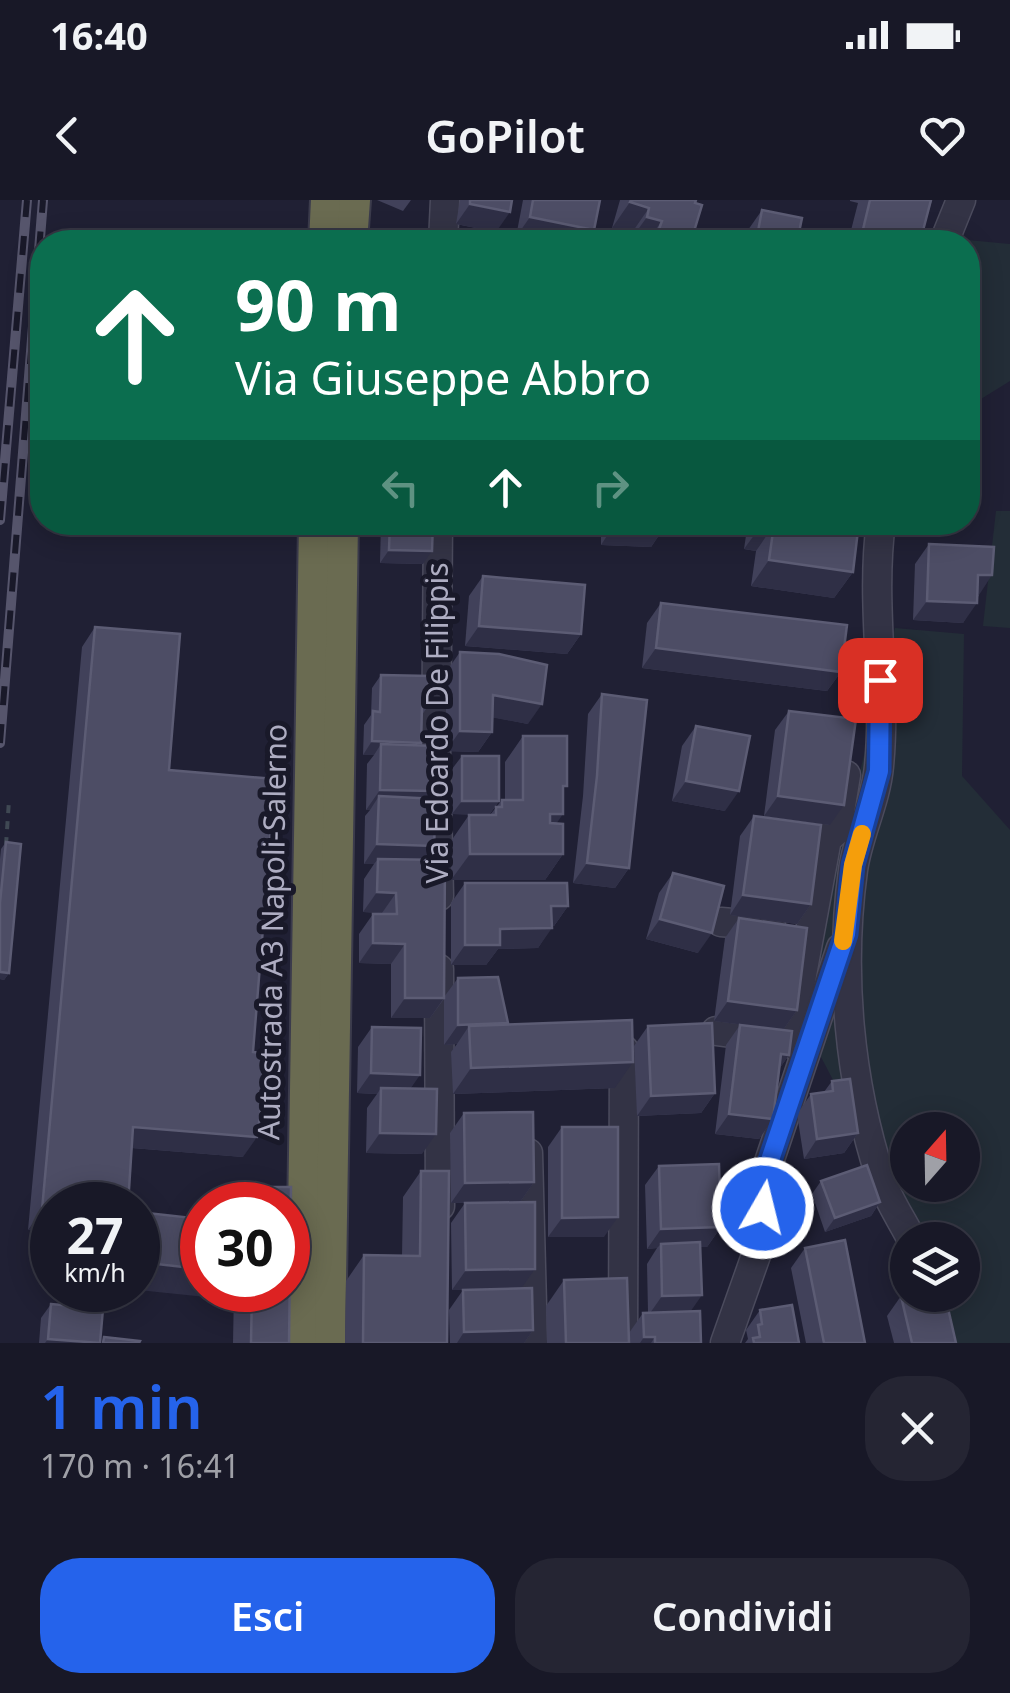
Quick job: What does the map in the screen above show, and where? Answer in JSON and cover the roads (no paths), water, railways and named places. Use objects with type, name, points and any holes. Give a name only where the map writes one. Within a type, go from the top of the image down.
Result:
[{"type":"highway","points":[[325,230],[326,200]]},
{"type":"highway","points":[[353,230],[355,200]]},
{"type":"highway","name":"Autostrada A3 Napoli-Salerno","points":[[300,1343],[314,535]]},
{"type":"highway","points":[[330,1343],[344,535]]},
{"type":"street","points":[[443,230],[445,200]]},
{"type":"street","points":[[949,230],[961,200]]},
{"type":"street","name":"Via Edoardo De Filippis","points":[[438,535],[440,1230]]},
{"type":"street","points":[[878,535],[875,565],[882,718],[879,771],[853,865],[846,934],[855,1083],[882,1182],[903,1222]]},
{"type":"street","points":[[725,1343],[760,1244],[766,1172],[798,1047],[827,839],[838,830],[851,744]]},
{"type":"street","points":[[794,834],[827,839]]},
{"type":"street","points":[[721,922],[812,930]]},
{"type":"street","points":[[798,1047],[846,934]]},
{"type":"street","points":[[716,1031],[798,1047]]},
{"type":"street","points":[[623,1343],[624,1050]]},
{"type":"street","points":[[528,1132],[533,1343]]},
{"type":"railway","points":[[0,520],[27,200]]},
{"type":"railway","points":[[41,230],[43,200]]},
{"type":"railway","points":[[0,743],[30,364]]}]
